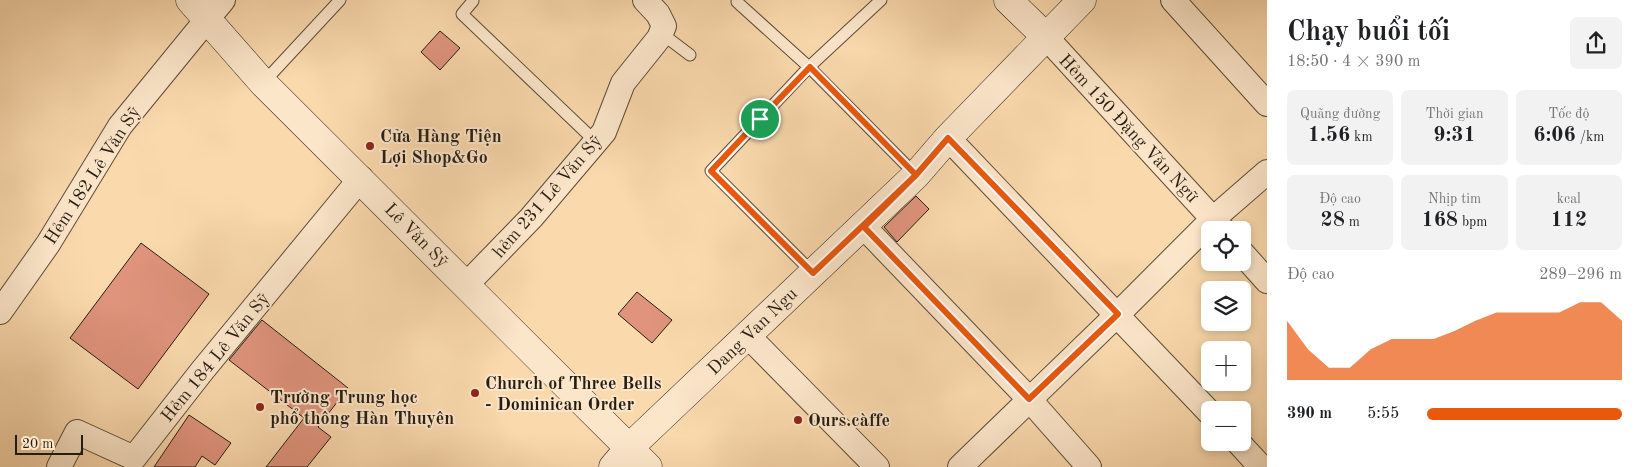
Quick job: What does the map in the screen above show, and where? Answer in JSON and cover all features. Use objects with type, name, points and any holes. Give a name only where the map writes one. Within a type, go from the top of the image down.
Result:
[{"type":"street","points":[[645,0],[658,14],[664,26],[661,32]]},
{"type":"street","points":[[1008,0],[1046,36]]},
{"type":"street","name":"Dang Van Ngu","points":[[621,457],[813,273],[864,227],[1082,0]]},
{"type":"street","points":[[1173,0],[1267,104]]},
{"type":"street","name":"Lê Văn Sỹ","points":[[206,6],[263,83],[466,285],[621,457],[648,467]]},
{"type":"street","name":"Hẻm 182 Lê Văn Sỹ","points":[[0,312],[48,244],[120,126],[206,6]]},
{"type":"street","name":"hẻm 231 Lê Văn Sỹ","points":[[466,285],[531,218],[604,132],[623,83],[640,63],[661,32]]},
{"type":"street","name":"Hẻm 150 Đặng Văn Ngữ","points":[[1046,36],[1214,221]]},
{"type":"street","points":[[948,138],[1118,314],[1201,403]]},
{"type":"street","points":[[1222,221],[1267,172]]},
{"type":"street","name":"Hẻm 184 Lê Văn Sỹ","points":[[59,467],[77,432],[134,458],[202,371],[360,178]]},
{"type":"street","points":[[864,227],[1029,399],[1089,467]]},
{"type":"street","points":[[960,467],[1118,314],[1201,240]]},
{"type":"street","points":[[1251,263],[1267,281]]},
{"type":"street","points":[[748,336],[876,467]]},
{"type":"street","points":[[1246,451],[1261,467]]},
{"type":"lane","points":[[263,83],[340,0]]},
{"type":"lane","points":[[813,273],[711,171],[810,67],[881,0]]},
{"type":"lane","points":[[473,1],[462,14],[596,142]]},
{"type":"lane","points":[[737,2],[810,67],[916,175]]},
{"type":"lane","points":[[661,32],[690,55]]},
{"type":"building","points":[[440,31],[460,48],[440,70],[421,52]]},
{"type":"building","points":[[916,196],[929,209],[897,242],[884,227]]},
{"type":"building","points":[[141,243],[209,294],[138,389],[70,338]]},
{"type":"building","points":[[637,292],[672,320],[652,343],[618,314]]},
{"type":"building","points":[[262,320],[348,388],[318,427],[331,437],[307,467],[266,467],[304,418],[229,360]]},
{"type":"building","points":[[189,415],[231,443],[215,465],[202,456],[195,467],[154,467]]},
{"type":"place","name":"Cửa Hàng Tiện Lợi Shop&Go","points":[[370,146]]},
{"type":"place","name":"Church of Three Bells - Dominican Order","points":[[475,393]]},
{"type":"place","name":"Trường Trung học phổ thông Hàn Thuyên","points":[[260,407]]},
{"type":"place","name":"Ours.càffe","points":[[798,420]]},
{"type":"route","points":[[760,119],[711,171],[813,273],[864,227],[916,175],[948,138],[1118,314],[1029,399],[864,227],[916,175],[810,67],[760,119]]}]
